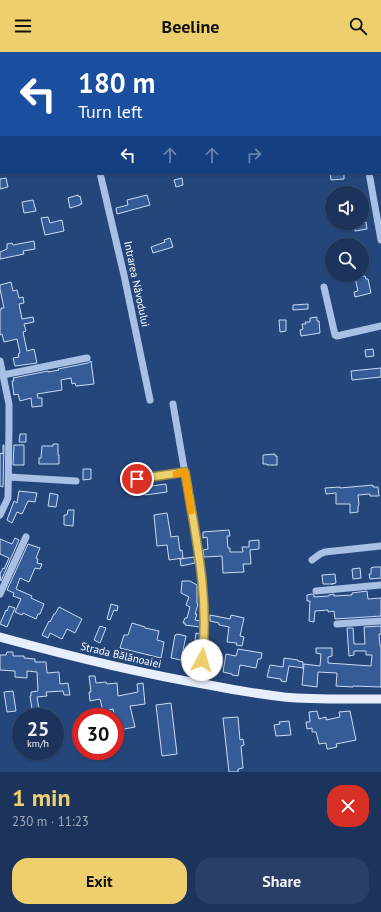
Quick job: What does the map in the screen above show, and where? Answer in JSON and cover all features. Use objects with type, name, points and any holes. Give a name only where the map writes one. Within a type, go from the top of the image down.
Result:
[{"type":"main road","name":"Strada Bălănoaiei","points":[[0,637],[108,665],[199,684],[286,697],[381,700]]},
{"type":"street","name":"Intrarea Năvodului","points":[[100,174],[128,294],[150,400]]},
{"type":"street","points":[[370,174],[381,240]]},
{"type":"street","points":[[324,287],[335,335],[337,336],[381,326]]},
{"type":"street","points":[[3,375],[87,358]]},
{"type":"street","points":[[0,361],[9,404],[8,498],[0,515]]},
{"type":"street","points":[[174,404],[200,560],[204,601],[204,647],[199,684]]},
{"type":"street","points":[[137,479],[185,472]]},
{"type":"street","points":[[9,477],[76,481]]},
{"type":"street","points":[[0,594],[26,537]]},
{"type":"street","points":[[312,560],[325,552],[381,546]]},
{"type":"street","points":[[316,591],[381,585]]},
{"type":"street","points":[[337,624],[381,621]]},
{"type":"building","points":[[330,174],[344,174],[344,179],[331,180]]},
{"type":"building","points":[[6,178],[8,187],[0,189],[0,179]]},
{"type":"building","points":[[182,178],[183,185],[176,187],[174,180]]},
{"type":"building","points":[[78,195],[79,197],[80,196],[82,204],[70,208],[68,198]]},
{"type":"building","points":[[147,195],[150,205],[117,214],[116,208],[128,205],[127,200]]},
{"type":"building","points":[[33,200],[36,211],[24,213],[22,202]]},
{"type":"building","points":[[48,217],[50,223],[62,220],[64,231],[45,235],[41,218]]},
{"type":"building","points":[[170,238],[173,247],[153,253],[151,247],[165,242],[164,240]]},
{"type":"building","points":[[34,241],[35,249],[23,251],[24,254],[0,259],[0,252],[7,249],[7,244],[12,243],[13,245]]},
{"type":"building","points":[[11,282],[13,291],[17,290],[19,298],[23,297],[24,303],[19,304],[22,319],[33,317],[34,322],[24,324],[26,331],[23,332],[27,351],[34,349],[37,363],[15,366],[13,358],[19,357],[18,354],[20,353],[17,339],[4,342],[2,334],[0,335],[0,310],[1,308],[4,308],[0,285]]},
{"type":"building","points":[[356,282],[369,282],[371,293],[355,297],[354,292],[358,291]]},
{"type":"building","points":[[308,304],[308,309],[293,310],[293,305]]},
{"type":"building","points":[[317,317],[317,321],[319,321],[320,333],[301,336],[300,330],[303,329],[302,324],[306,324],[305,322],[310,322],[310,318]]},
{"type":"building","points":[[279,320],[286,320],[286,331],[280,332]]},
{"type":"building","points":[[373,349],[374,356],[366,357],[365,350]]},
{"type":"building","points":[[91,361],[94,384],[76,386],[75,383],[72,384],[71,378],[61,380],[62,390],[37,394],[38,398],[42,398],[42,406],[32,407],[31,398],[20,401],[18,394],[14,395],[13,378],[59,370],[58,369],[88,363]]},
{"type":"building","points":[[381,368],[381,377],[352,380],[351,371]]},
{"type":"building","points":[[20,434],[26,434],[26,442],[19,442]]},
{"type":"building","points":[[53,444],[58,444],[59,464],[39,464],[42,446],[53,446]]},
{"type":"building","points":[[4,445],[3,487],[0,486],[0,453],[3,454]]},
{"type":"building","points":[[14,445],[24,445],[24,465],[13,465]]},
{"type":"building","points":[[275,454],[275,456],[277,456],[277,465],[263,464],[263,455]]},
{"type":"building","points":[[83,469],[91,469],[91,479],[83,480]]},
{"type":"building","points":[[166,484],[167,492],[145,495],[144,487]]},
{"type":"building","points":[[373,485],[373,487],[378,487],[379,496],[370,496],[370,494],[358,495],[358,512],[350,513],[350,504],[336,504],[336,493],[326,494],[325,488],[340,488]]},
{"type":"building","points":[[19,491],[37,493],[35,502],[28,501],[22,514],[17,512],[12,523],[7,520],[14,501],[17,503]]},
{"type":"building","points":[[50,493],[58,495],[56,507],[48,506]]},
{"type":"building","points":[[68,510],[74,510],[73,526],[64,525],[64,515],[67,515]]},
{"type":"building","points":[[167,513],[171,537],[178,536],[180,551],[182,550],[183,558],[169,560],[167,545],[157,546],[154,515]]},
{"type":"building","points":[[229,530],[230,536],[227,536],[228,548],[230,548],[230,552],[243,552],[242,547],[249,547],[249,541],[259,540],[259,549],[250,550],[251,564],[243,564],[244,572],[223,573],[222,556],[204,557],[203,550],[208,549],[207,537],[203,538],[203,532]]},
{"type":"building","points":[[15,538],[19,540],[1,581],[0,574],[9,558],[0,554],[0,539],[12,544]]},
{"type":"building","points":[[28,544],[40,548],[36,558],[38,559],[37,563],[42,564],[40,569],[35,568],[29,582],[20,578],[16,589],[32,596],[31,598],[44,604],[36,619],[23,613],[22,615],[15,612],[21,599],[13,596],[14,593],[7,590]]},
{"type":"building","points":[[194,557],[195,563],[181,566],[180,559]]},
{"type":"building","points":[[381,567],[381,578],[370,579],[369,574],[371,574],[371,568]]},
{"type":"building","points":[[360,568],[361,578],[353,579],[352,569]]},
{"type":"building","points":[[335,574],[336,583],[323,584],[322,575]]},
{"type":"building","points":[[182,581],[190,581],[197,585],[198,604],[195,620],[200,621],[200,627],[185,625],[185,623],[183,623],[185,618],[187,618],[190,607],[186,605],[189,597],[181,593]]},
{"type":"building","points":[[367,591],[368,599],[381,598],[381,616],[335,619],[334,611],[328,612],[328,610],[315,611],[314,622],[309,621],[310,601],[307,601],[307,595],[312,594],[314,597],[329,596],[334,594],[334,596],[352,595],[352,593]]},
{"type":"building","points":[[111,604],[118,606],[117,611],[114,610],[110,620],[107,619]]},
{"type":"building","points":[[9,606],[15,608],[7,627],[0,624]]},
{"type":"building","points":[[59,607],[82,619],[75,633],[67,629],[62,639],[50,633],[48,638],[42,635],[49,621],[50,622]]},
{"type":"building","points":[[210,615],[230,619],[231,615],[244,618],[240,636],[244,637],[242,646],[236,645],[237,643],[227,642],[229,627],[210,621]]},
{"type":"building","points":[[132,623],[159,631],[157,640],[164,642],[161,658],[120,648],[124,635],[128,635]]},
{"type":"building","points":[[100,626],[106,628],[100,643],[94,640]]},
{"type":"building","points":[[381,626],[381,634],[379,634],[381,646],[381,687],[336,686],[337,673],[318,672],[317,687],[302,685],[304,664],[320,666],[321,654],[316,653],[316,648],[332,648],[332,656],[328,657],[328,663],[371,666],[372,655],[366,655],[366,651],[354,651],[354,655],[349,656],[347,628],[353,628],[354,644],[365,644],[364,627]]},
{"type":"building","points":[[196,633],[200,634],[196,669],[191,668]]},
{"type":"building","points":[[175,635],[186,636],[181,660],[171,658]]},
{"type":"building","points":[[238,649],[262,653],[261,659],[258,659],[256,668],[240,665],[238,676],[223,672],[226,654],[236,656]]},
{"type":"building","points":[[7,652],[13,652],[13,656],[24,656],[24,658],[35,659],[35,662],[46,662],[47,673],[59,672],[60,684],[68,683],[70,695],[64,695],[63,691],[46,692],[47,696],[37,697],[39,708],[32,708],[31,692],[38,691],[37,672],[27,671],[27,678],[15,677],[15,671],[0,670],[0,655],[6,655]]},
{"type":"building","points":[[284,658],[303,662],[303,668],[289,666],[286,682],[281,681],[281,679],[267,677],[270,665],[283,667]]},
{"type":"building","points":[[89,676],[95,676],[96,683],[117,683],[118,696],[138,692],[137,684],[143,683],[145,704],[130,706],[135,727],[124,729],[124,708],[102,708],[100,699],[90,701],[89,692],[91,692]]},
{"type":"building","points":[[13,691],[16,708],[12,708],[12,711],[7,712],[4,692]]},
{"type":"building","points":[[171,703],[177,754],[162,756],[156,705]]},
{"type":"building","points":[[317,711],[319,719],[326,717],[326,720],[340,717],[339,712],[350,711],[356,740],[336,744],[337,747],[328,749],[326,743],[319,744],[316,732],[312,732],[312,728],[307,729],[306,722],[310,722],[309,712]]},
{"type":"building","points":[[238,717],[240,740],[243,739],[244,745],[241,746],[243,768],[238,769],[238,772],[229,772],[223,718]]},
{"type":"building","points":[[289,721],[291,735],[276,736],[274,725],[280,724],[279,722]]},
{"type":"slow traffic","points":[[176,474],[185,472],[191,511]]},
{"type":"route","points":[[137,479],[185,472],[200,560],[204,601],[204,647],[202,660]]}]
